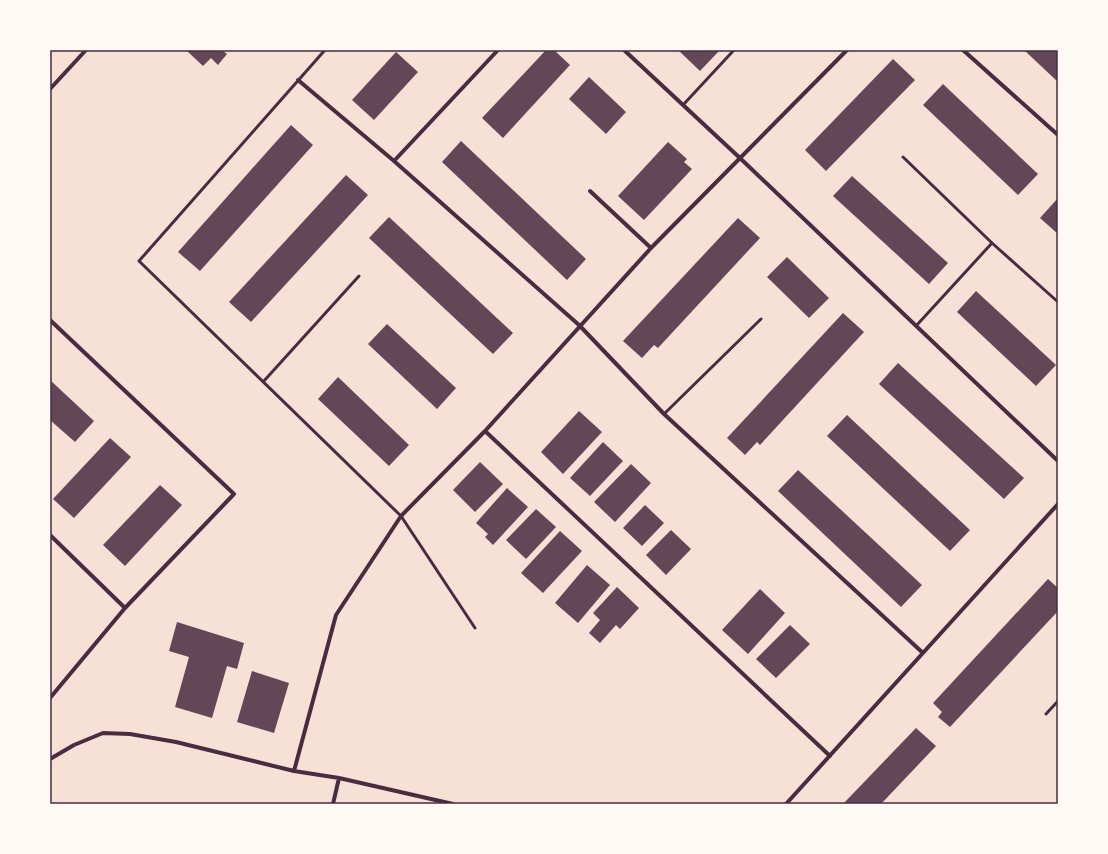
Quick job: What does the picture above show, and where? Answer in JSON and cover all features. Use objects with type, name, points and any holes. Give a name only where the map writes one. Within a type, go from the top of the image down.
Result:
[{"type":"street","points":[[50,89],[86,50]]},
{"type":"street","points":[[394,160],[498,50]]},
{"type":"street","points":[[624,50],[741,159],[1058,461]]},
{"type":"street","points":[[294,771],[336,615],[401,516],[485,431],[579,325],[651,248],[741,159],[847,50]]},
{"type":"street","points":[[963,50],[1058,135]]},
{"type":"street","points":[[298,80],[394,160],[579,325],[664,414],[923,654]]},
{"type":"street","points":[[590,191],[651,248]]},
{"type":"street","points":[[50,320],[234,494],[125,608],[50,698]]},
{"type":"street","points":[[485,431],[830,756]]},
{"type":"street","points":[[786,804],[1058,504]]},
{"type":"street","points":[[50,535],[125,608]]},
{"type":"street","points":[[51,757],[103,734],[130,734],[176,742],[294,771],[339,778],[453,804]]},
{"type":"street","points":[[332,804],[339,778]]},
{"type":"lane","points":[[325,50],[139,261],[401,516],[476,628]]},
{"type":"lane","points":[[682,105],[734,50]]},
{"type":"lane","points":[[903,157],[992,243],[1058,302]]},
{"type":"lane","points":[[916,326],[992,243]]},
{"type":"lane","points":[[263,382],[359,276]]},
{"type":"lane","points":[[664,414],[761,319]]},
{"type":"lane","points":[[1046,714],[1058,701]]},
{"type":"building","points":[[186,50],[222,50],[227,54],[218,65],[211,58],[203,66]]},
{"type":"building","points":[[546,50],[554,50],[570,65],[503,138],[482,118]]},
{"type":"building","points":[[678,50],[720,50],[700,71]]},
{"type":"building","points":[[1024,50],[1058,50],[1058,82]]},
{"type":"building","points":[[396,52],[418,72],[374,120],[352,100]]},
{"type":"building","points":[[893,59],[915,80],[826,171],[805,150]]},
{"type":"building","points":[[589,77],[626,112],[606,134],[569,99]]},
{"type":"building","points":[[943,84],[1038,174],[1018,195],[923,105]]},
{"type":"building","points":[[291,125],[313,145],[200,271],[178,252]]},
{"type":"building","points":[[461,141],[586,259],[567,280],[442,162]]},
{"type":"building","points":[[668,142],[687,159],[684,162],[692,169],[644,220],[618,196]]},
{"type":"building","points":[[346,175],[368,195],[251,322],[229,302]]},
{"type":"building","points":[[852,176],[948,263],[929,284],[833,196]]},
{"type":"building","points":[[1058,198],[1058,234],[1040,218]]},
{"type":"building","points":[[389,217],[513,333],[493,354],[369,238]]},
{"type":"building","points":[[738,218],[760,238],[658,348],[654,345],[642,358],[623,341]]},
{"type":"building","points":[[787,257],[829,298],[809,318],[767,277]]},
{"type":"building","points":[[976,291],[1056,365],[1036,386],[957,312]]},
{"type":"building","points":[[843,313],[864,332],[760,445],[757,442],[745,455],[727,438]]},
{"type":"building","points":[[387,324],[456,388],[437,409],[368,344]]},
{"type":"building","points":[[898,363],[1024,478],[1004,499],[879,384]]},
{"type":"building","points":[[338,377],[409,445],[389,466],[318,399]]},
{"type":"building","points":[[50,380],[94,421],[75,442],[50,420]]},
{"type":"building","points":[[579,411],[602,432],[563,474],[541,452]]},
{"type":"building","points":[[847,415],[970,530],[950,551],[827,436]]},
{"type":"building","points":[[110,438],[131,457],[74,518],[53,499]]},
{"type":"building","points":[[603,442],[623,461],[590,496],[570,478]]},
{"type":"building","points":[[480,462],[503,484],[475,512],[453,490]]},
{"type":"building","points":[[631,464],[651,483],[615,522],[594,502]]},
{"type":"building","points":[[798,470],[922,585],[901,607],[778,491]]},
{"type":"building","points":[[160,485],[182,505],[125,566],[103,545]]},
{"type":"building","points":[[507,488],[528,507],[493,545],[485,537],[488,534],[476,523]]},
{"type":"building","points":[[645,505],[664,523],[642,546],[623,528]]},
{"type":"building","points":[[536,509],[556,527],[526,559],[506,540]]},
{"type":"building","points":[[671,530],[691,549],[666,575],[646,555]]},
{"type":"building","points":[[560,531],[582,551],[543,593],[521,573]]},
{"type":"building","points":[[587,565],[610,585],[578,623],[555,603]]},
{"type":"building","points":[[1048,579],[1058,588],[1058,611],[950,727],[938,717],[942,712],[933,703]]},
{"type":"building","points":[[617,587],[639,608],[620,629],[616,625],[600,643],[589,633],[600,620],[593,613]]},
{"type":"building","points":[[760,589],[785,613],[748,654],[722,630]]},
{"type":"building","points":[[177,622],[244,643],[237,669],[227,666],[212,718],[175,707],[189,657],[169,651]]},
{"type":"building","points":[[790,625],[810,644],[776,678],[756,659]]},
{"type":"building","points":[[252,671],[289,683],[274,733],[237,722]]},
{"type":"building","points":[[916,728],[936,746],[881,804],[843,804]]}]
